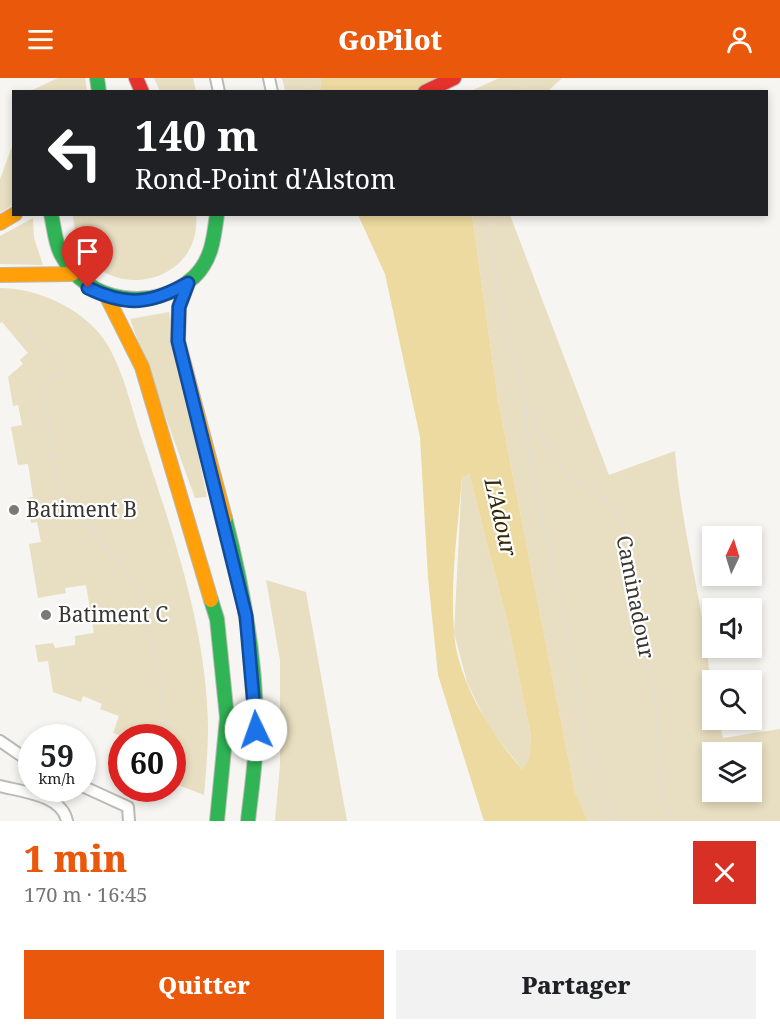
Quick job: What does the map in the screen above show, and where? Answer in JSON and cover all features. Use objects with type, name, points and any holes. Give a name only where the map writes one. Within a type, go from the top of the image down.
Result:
[{"type":"main road","points":[[429,90],[454,78]]},
{"type":"main road","points":[[51,216],[56,246],[72,274],[88,288],[107,297],[135,302],[163,297],[188,283],[202,267],[213,248],[217,221]]},
{"type":"main road","points":[[0,275],[72,274]]},
{"type":"main road","points":[[188,283],[179,307],[178,341],[235,566],[246,616],[253,675],[256,730],[248,821]]},
{"type":"main road","points":[[107,297],[142,367],[217,619],[227,718],[217,821]]},
{"type":"lane","points":[[0,741],[18,753]]},
{"type":"lane","points":[[0,786],[56,802],[65,811],[67,821]]},
{"type":"lane","points":[[96,792],[128,807],[129,821]]},
{"type":"path","points":[[516,90],[531,78]]},
{"type":"path","name":"Caminadour","points":[[490,216],[490,242],[503,319],[526,408],[565,474],[610,503],[625,532],[646,658],[656,699],[662,799],[671,821]]},
{"type":"path","points":[[20,320],[61,371],[42,388],[59,494],[137,584],[159,673],[165,724]]},
{"type":"path","name":"Caminadour","points":[[526,408],[525,424],[544,531],[573,668],[585,740],[604,800],[615,821]]},
{"type":"shaded area","points":[[58,78],[85,78],[87,90],[32,90]]},
{"type":"shaded area","points":[[154,78],[193,78],[196,90],[160,90]]},
{"type":"shaded area","points":[[282,78],[321,78],[321,90],[285,90]]},
{"type":"shaded area","points":[[499,78],[562,78],[549,90],[473,90]]},
{"type":"shaded area","points":[[12,147],[12,206],[0,213],[0,179]]},
{"type":"shaded area","points":[[73,216],[196,216],[193,242],[180,262],[161,275],[139,280],[116,277],[95,266],[80,245]]},
{"type":"shaded area","points":[[472,216],[510,216],[609,475],[675,451],[702,619],[702,658],[708,658],[709,670],[702,670],[702,730],[721,730],[723,738],[780,729],[780,821],[588,821],[575,792],[498,400]]},
{"type":"shaded area","points":[[33,218],[34,238],[43,265],[0,264],[0,236]]},
{"type":"shaded area","points":[[0,288],[43,296],[70,309],[94,327],[110,349],[116,362],[176,545],[195,617],[206,690],[208,735],[204,795],[186,788],[186,724],[116,724],[119,716],[100,709],[102,704],[83,696],[81,702],[53,692],[48,661],[38,662],[35,645],[53,643],[55,648],[75,645],[75,636],[94,633],[86,585],[65,588],[66,593],[38,598],[29,544],[41,542],[37,522],[31,523],[27,498],[33,497],[28,464],[18,465],[11,427],[22,425],[18,405],[13,406],[8,377],[23,364],[20,360],[28,353],[2,322],[0,323]]},
{"type":"shaded area","points":[[169,312],[207,497],[195,498],[130,319]]},
{"type":"shaded area","points":[[469,474],[509,628],[531,736],[529,761],[522,769],[489,728],[467,682],[454,633],[462,476]]},
{"type":"shaded area","points":[[266,580],[306,592],[347,821],[275,821],[280,765],[280,660]]},
{"type":"water","points":[[321,78],[446,78],[450,90],[321,90]]},
{"type":"water","name":"L'Adour","points":[[358,216],[472,216],[498,400],[575,792],[588,821],[484,821],[438,675],[428,578],[420,437],[385,274]],"holes":[[[469,474],[509,628],[531,736],[529,760],[522,769],[499,740],[478,705],[469,687],[457,650],[453,613],[455,554],[462,477]]]},
{"type":"traffic: fast","points":[[97,78],[99,90]]},
{"type":"traffic: fast","points":[[51,216],[59,250],[72,271],[104,293],[122,298],[141,299],[160,296],[178,289],[194,277],[205,263],[211,248],[217,216]]},
{"type":"traffic: fast","points":[[225,518],[243,598],[254,679],[256,744],[248,821]]},
{"type":"traffic: fast","points":[[211,600],[217,619],[227,718],[217,821]]},
{"type":"traffic: slow","points":[[0,223],[12,216]]},
{"type":"traffic: slow","points":[[0,275],[72,274]]},
{"type":"traffic: slow","points":[[188,283],[179,307],[178,341],[225,518]]},
{"type":"traffic: slow","points":[[107,297],[142,367],[211,600]]},
{"type":"traffic: jam","points":[[136,78],[141,90]]},
{"type":"traffic: jam","points":[[429,90],[454,78]]},
{"type":"place","name":"Batiment B","points":[[14,510]]},
{"type":"place","name":"Batiment C","points":[[46,615]]},
{"type":"route","points":[[88,288],[107,297],[135,302],[163,297],[188,283],[179,307],[178,341],[246,616],[253,675],[256,730]]}]
